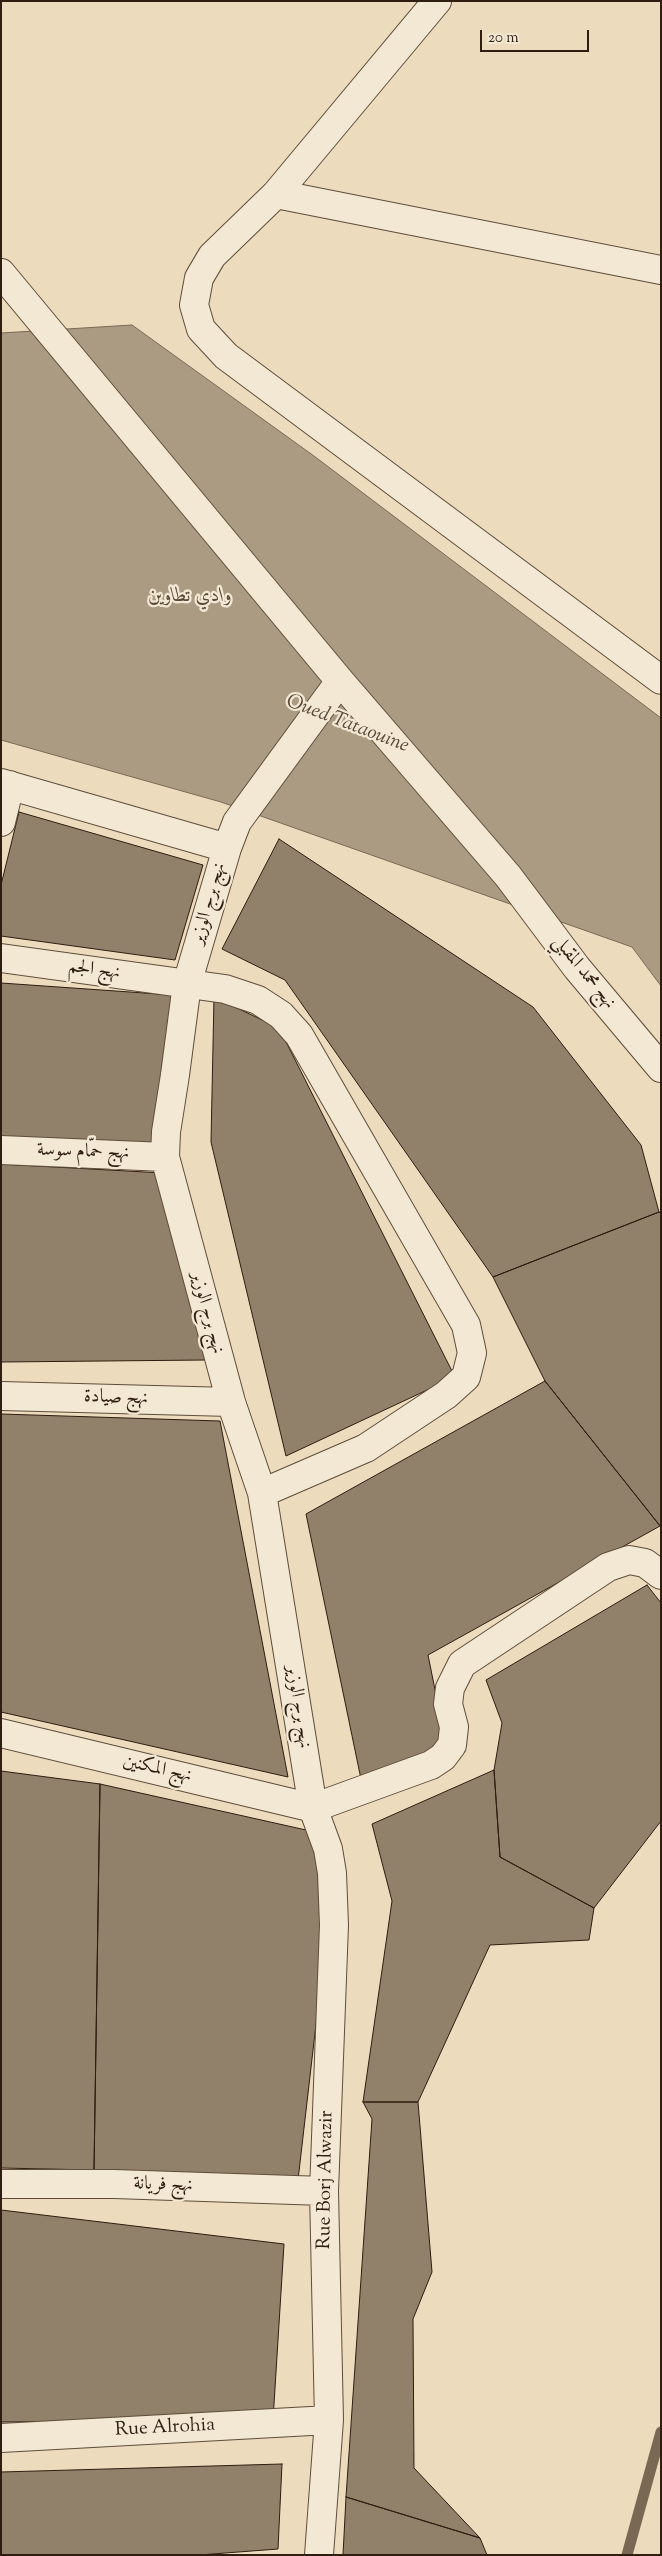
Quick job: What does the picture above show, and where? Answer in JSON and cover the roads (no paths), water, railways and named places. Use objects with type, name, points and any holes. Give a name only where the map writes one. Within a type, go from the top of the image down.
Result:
[{"type":"street","points":[[437,1],[276,194],[212,256],[199,278],[194,306],[200,329],[226,356],[661,680]]},
{"type":"street","points":[[276,194],[661,270]]},
{"type":"street","name":"نهج محمد المقبلي","points":[[1,273],[340,681],[508,876],[577,968],[661,1068]]},
{"type":"street","name":"نهج برج الوزير","points":[[313,1808],[262,1493],[231,1402],[165,1157],[166,1132],[176,1075],[186,984],[227,848],[237,822],[340,681]]},
{"type":"street","points":[[1,822],[6,784],[227,848]]},
{"type":"street","name":"نهج الجم","points":[[1,958],[225,989],[258,1000],[281,1014],[299,1035],[466,1325],[472,1353],[466,1377],[420,1414],[366,1448],[262,1493]]},
{"type":"street","name":"نهج حمّام سوسة","points":[[1,1150],[165,1157]]},
{"type":"street","name":"نهج صيادة","points":[[1,1396],[231,1402]]},
{"type":"street","points":[[313,1808],[431,1765],[443,1757],[452,1745],[454,1727],[448,1704],[450,1688],[462,1664],[608,1567],[629,1560],[637,1561],[645,1563],[661,1575]]},
{"type":"street","name":"نهج المكنين","points":[[1,1733],[313,1808]]},
{"type":"street","name":"Rue Borj Alwazir","points":[[312,2554],[329,2420],[324,2191],[334,1900],[328,1849],[313,1808]]},
{"type":"street","name":"نهج فريانة","points":[[1,2184],[114,2184],[324,2191]]},
{"type":"street","name":"Rue Alrohia","points":[[1,2438],[329,2420]]},
{"type":"water","name":"وادي تطاوين","points":[[132,325],[314,456],[661,718],[661,986],[632,947],[221,802],[1,740],[1,333]]},
{"type":"waterway","points":[[627,2555],[661,2432]]},
{"type":"water label","name":"Oued Tataouine","points":[[347,725]]}]
